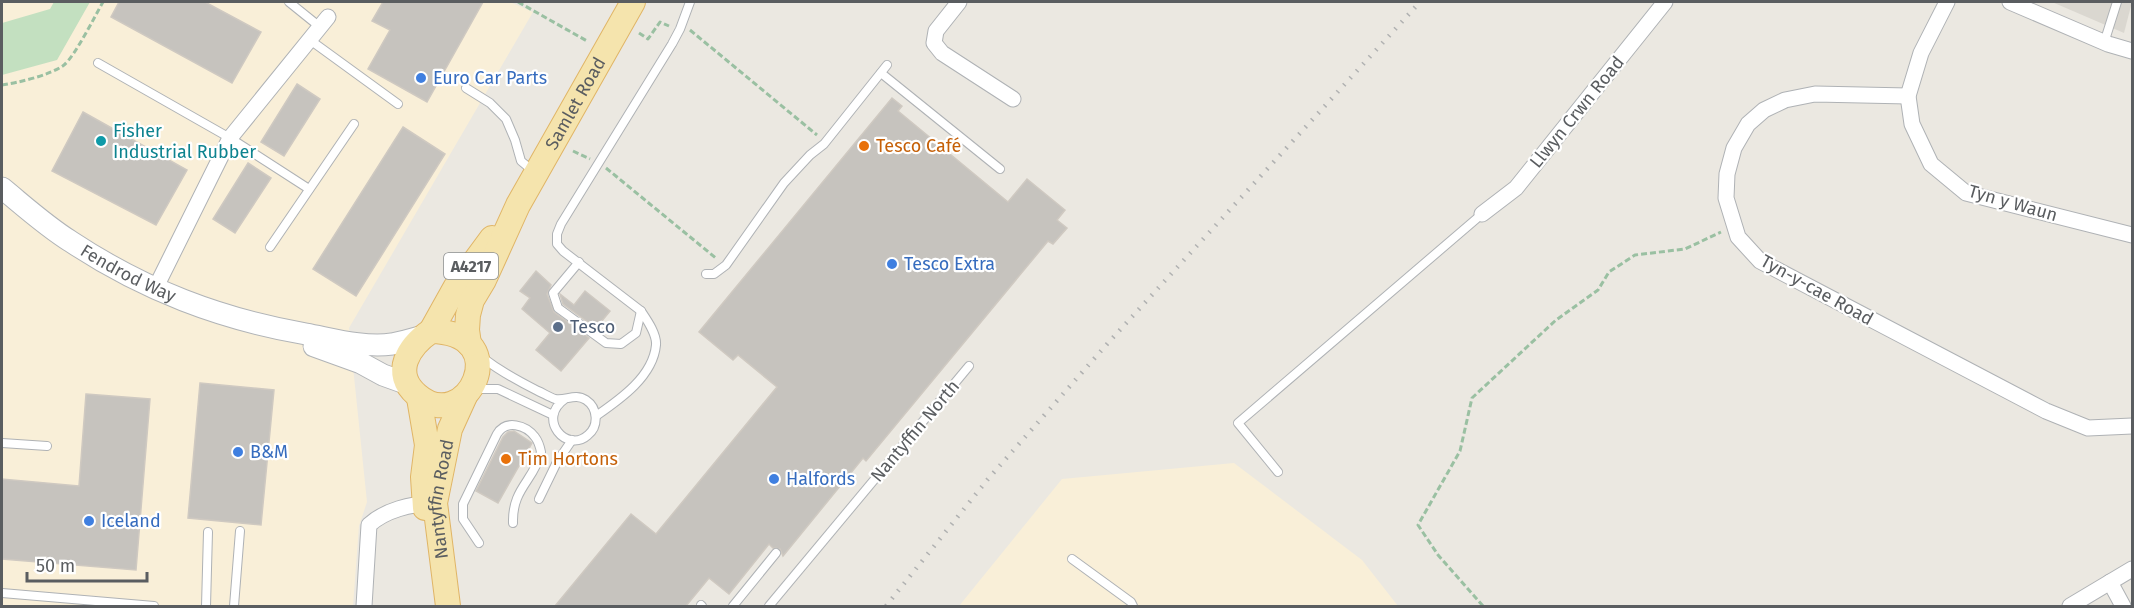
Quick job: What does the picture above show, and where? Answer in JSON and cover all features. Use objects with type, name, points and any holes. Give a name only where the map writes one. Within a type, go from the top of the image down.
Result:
[{"type":"main road","name":"Samlet Road","points":[[472,348],[467,330],[472,300],[484,280],[518,205],[633,2]]},
{"type":"main road","name":"Samlet Road","points":[[427,334],[455,288],[518,205]]},
{"type":"main road","points":[[452,333],[472,348],[478,370],[469,392],[457,402],[438,405],[414,391],[405,374],[408,352],[414,343],[427,334],[452,333]]},
{"type":"main road","name":"Nantyffin Road","points":[[414,391],[427,445],[423,477],[448,606]]},
{"type":"main road","name":"Nantyffin Road","points":[[439,606],[429,549],[430,504],[450,429],[469,392]]},
{"type":"street","points":[[959,2],[936,31],[934,43],[942,53],[1012,99]]},
{"type":"street","name":"Llwyn Crwn Road","points":[[1482,214],[1516,188],[1665,2]]},
{"type":"street","name":"Tyn y Waun","points":[[1947,2],[1921,53],[1908,96],[1912,123],[1931,164],[1966,193],[2133,235]]},
{"type":"street","points":[[2010,2],[2104,43],[2133,51]]},
{"type":"street","points":[[155,289],[231,138],[324,22]]},
{"type":"street","name":"Tyn-y-cae Road","points":[[1908,96],[1815,94],[1785,100],[1764,110],[1748,124],[1734,148],[1726,174],[1726,198],[1738,237],[1760,261],[2046,411],[2088,428],[2133,426]]},
{"type":"street","name":"Fendrod Way","points":[[2,188],[69,241],[155,289],[212,312],[269,328],[373,368],[414,391]]},
{"type":"street","name":"Fendrod Way","points":[[269,328],[366,345],[391,344],[427,334]]},
{"type":"street","points":[[364,606],[369,525],[384,514],[430,504]]},
{"type":"street","points":[[2070,606],[2133,569]]},
{"type":"street","points":[[2110,582],[2123,606]]},
{"type":"lane","points":[[289,2],[324,22]]},
{"type":"lane","points":[[596,416],[621,399],[644,375],[651,362],[656,344],[647,319],[641,311],[563,251],[557,244],[557,234],[597,163],[680,29],[690,2]]},
{"type":"lane","points":[[2104,43],[2117,2]]},
{"type":"lane","points":[[310,40],[398,104]]},
{"type":"lane","points":[[98,63],[231,138],[309,189]]},
{"type":"lane","points":[[706,274],[714,274],[726,265],[784,183],[810,155],[824,144],[887,65]]},
{"type":"lane","points":[[881,74],[999,169]]},
{"type":"lane","points":[[466,88],[490,103],[506,119],[521,161],[536,174]]},
{"type":"lane","points":[[270,247],[354,124]]},
{"type":"lane","points":[[1278,472],[1238,423],[1482,214]]},
{"type":"lane","points":[[579,262],[553,293],[558,308],[606,343],[621,344],[636,333],[641,311]]},
{"type":"lane","points":[[472,348],[503,373],[554,399],[571,397],[585,399],[591,404],[596,423],[590,434],[584,438],[572,440],[559,434],[553,423],[555,409],[565,399]]},
{"type":"lane","name":"Nantyffin North","points":[[769,606],[969,366]]},
{"type":"lane","points":[[469,392],[498,389],[553,415]]},
{"type":"lane","points":[[479,543],[463,519],[464,497],[500,429],[512,424],[534,435],[541,452],[537,464],[513,506],[513,523]]},
{"type":"lane","points":[[539,499],[557,462],[572,440]]},
{"type":"lane","points":[[2,443],[47,446]]},
{"type":"lane","points":[[234,606],[240,531]]},
{"type":"lane","points":[[206,606],[208,532]]},
{"type":"lane","points":[[733,606],[776,553]]},
{"type":"lane","points":[[1072,559],[1131,602],[1133,606]]},
{"type":"lane","points":[[2,593],[154,606]]},
{"type":"path","points":[[2,85],[23,82],[64,65],[86,33],[103,2]]},
{"type":"path","points":[[519,2],[587,41]]},
{"type":"path","points":[[636,30],[648,39],[660,22],[673,28],[692,31],[819,136],[824,144]]},
{"type":"path","points":[[573,151],[612,172],[726,265]]},
{"type":"path","points":[[1483,606],[1438,555],[1418,525],[1460,451],[1472,398],[1556,320],[1598,290],[1609,272],[1635,255],[1685,249],[1734,225]]},
{"type":"shaded area","points":[[2,2],[510,2],[533,12],[349,328],[367,502],[359,526],[353,606],[2,606]]},
{"type":"shaded area","points":[[2052,2],[2132,2],[2124,33]]},
{"type":"shaded area","points":[[1234,463],[1362,560],[1398,606],[959,606],[1062,479]]},
{"type":"green space","points":[[54,2],[90,2],[57,60],[2,75],[2,23],[50,9]]},
{"type":"building","points":[[119,2],[205,2],[261,32],[232,83],[111,17]]},
{"type":"building","points":[[383,2],[483,2],[427,102],[368,69],[390,30],[372,21]]},
{"type":"building","points":[[297,84],[320,99],[284,156],[261,142]]},
{"type":"building","name":"Tesco Extra","points":[[892,98],[902,106],[898,111],[1008,202],[1027,179],[1065,210],[1057,220],[1067,228],[1053,244],[1048,241],[866,461],[863,458],[783,556],[780,549],[773,548],[769,544],[729,594],[709,578],[686,606],[555,606],[631,514],[656,534],[777,387],[738,355],[733,360],[699,332]]},
{"type":"building","name":"Fisher Industrial Rubber","points":[[83,112],[187,170],[156,225],[52,171]]},
{"type":"building","points":[[403,127],[445,154],[356,296],[313,269]]},
{"type":"building","points":[[248,163],[271,178],[235,233],[213,219]]},
{"type":"building","points":[[536,271],[551,285],[547,294],[554,312],[589,338],[561,371],[536,350],[550,333],[522,309],[530,298],[520,291]]},
{"type":"building","points":[[585,291],[610,311],[596,328],[563,304],[560,294],[574,305]]},
{"type":"building","name":"B&M","points":[[200,383],[274,390],[261,525],[188,518]]},
{"type":"building","points":[[86,394],[150,399],[136,570],[2,559],[2,479],[79,486]]},
{"type":"building","points":[[514,431],[532,443],[498,503],[476,491],[503,437],[508,432]]},
{"type":"railway","points":[[886,606],[988,479],[1108,343],[1420,2]]},
{"type":"place","name":"Euro Car Parts","points":[[421,78]]},
{"type":"place","name":"Fisher Industrial Rubber","points":[[101,141]]},
{"type":"place","name":"Tesco Café","points":[[864,146]]},
{"type":"place","name":"Tesco Extra","points":[[892,264]]},
{"type":"place","name":"Tesco","points":[[558,327]]},
{"type":"place","name":"B&M","points":[[238,452]]},
{"type":"place","name":"Tim Hortons","points":[[506,459]]},
{"type":"place","name":"Halfords","points":[[774,479]]},
{"type":"place","name":"Iceland","points":[[89,521]]}]
